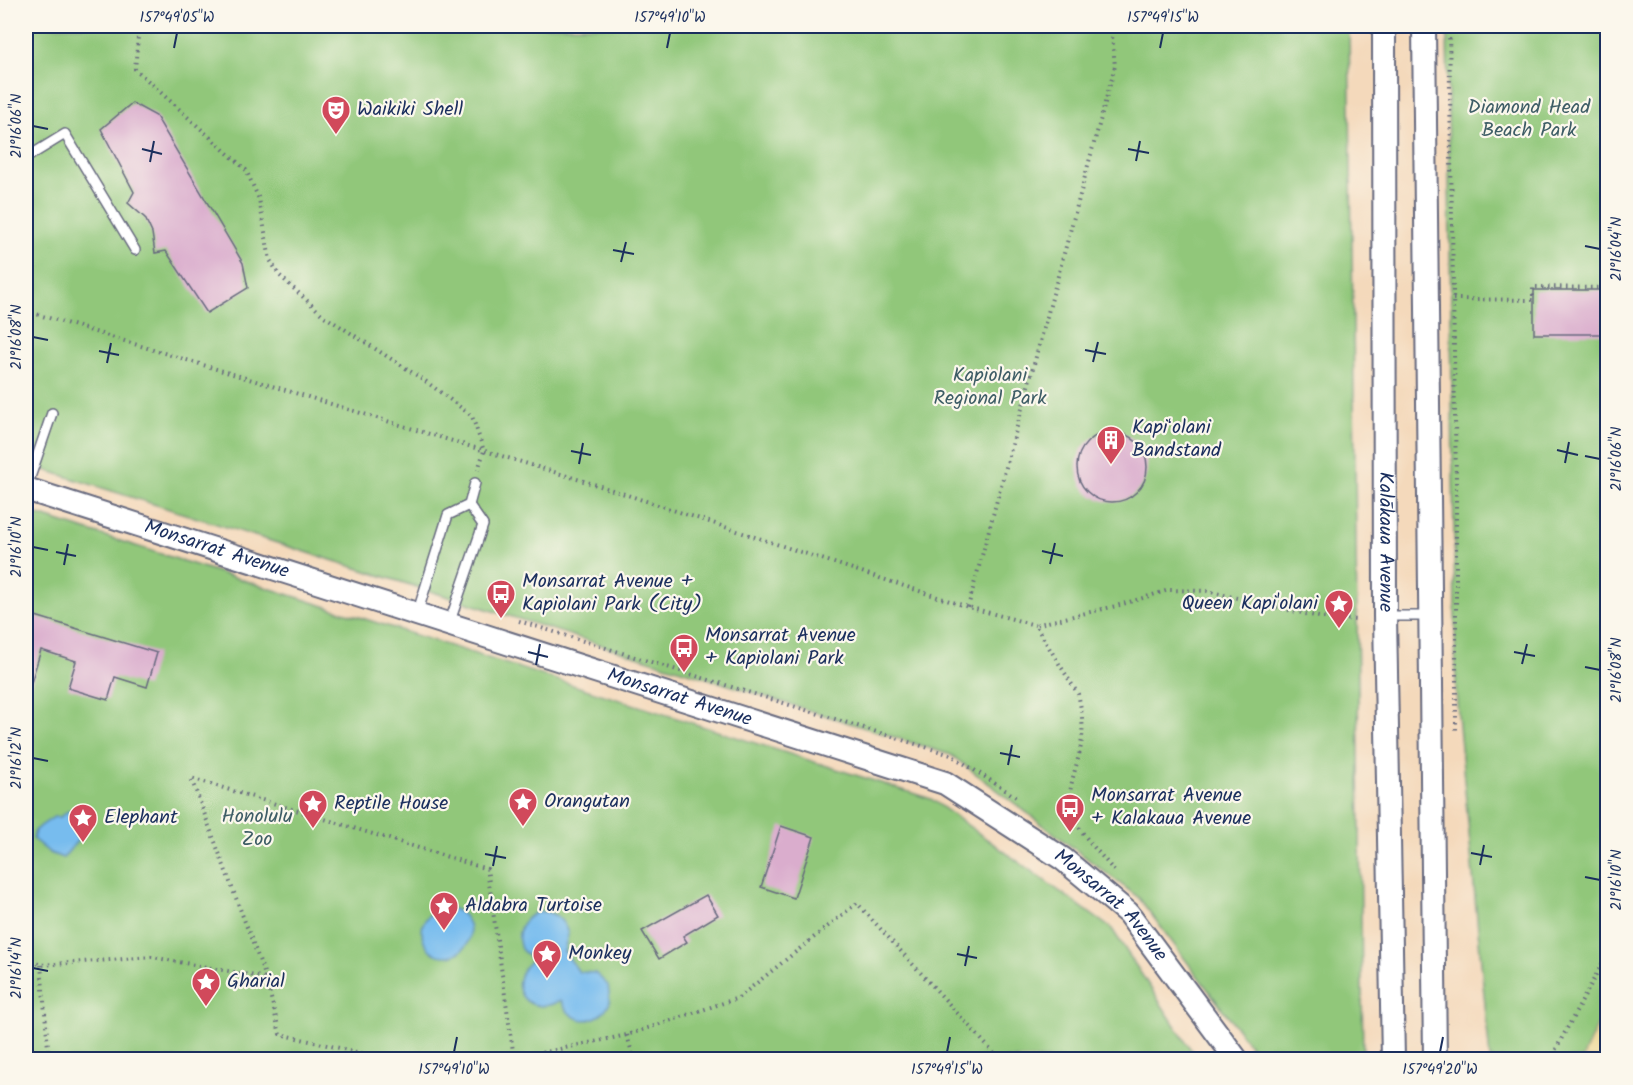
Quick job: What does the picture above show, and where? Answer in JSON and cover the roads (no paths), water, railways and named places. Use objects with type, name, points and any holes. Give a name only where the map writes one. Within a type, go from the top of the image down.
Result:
[{"type":"street","name":"Kalākaua Avenue","points":[[1384,26],[1385,616],[1393,1059]]},
{"type":"street","points":[[1424,26],[1435,1059]]},
{"type":"street","name":"Monsarrat Avenue","points":[[26,489],[945,783],[1062,859],[1128,913],[1237,1059]]},
{"type":"lane","points":[[26,158],[65,134],[135,250]]},
{"type":"lane","points":[[26,489],[52,413]]},
{"type":"lane","points":[[417,614],[448,515],[469,504],[475,483]]},
{"type":"lane","points":[[449,624],[483,525],[469,504]]},
{"type":"lane","points":[[1385,616],[1430,616]]},
{"type":"water","points":[[76,810],[83,815],[78,840],[63,858],[50,853],[33,839],[35,830],[54,817],[60,817],[68,811]]},
{"type":"water","points":[[446,908],[463,915],[470,932],[463,949],[446,956],[429,949],[422,932],[429,915]]},
{"type":"water","points":[[537,912],[553,914],[564,924],[568,934],[564,951],[579,972],[595,973],[608,985],[610,1002],[599,1016],[584,1020],[571,1014],[561,1000],[549,1005],[538,1006],[522,996],[519,979],[523,969],[532,960],[521,949],[519,932],[523,923]]},
{"type":"place","name":"Waikiki Shell","points":[[336,136]]},
{"type":"place","name":"Kapiʻolani Bandstand","points":[[1111,466]]},
{"type":"place","name":"Monsarrat Avenue + Kapiolani Park (City)","points":[[501,620]]},
{"type":"place","name":"Queen Kapi'olani","points":[[1339,630]]},
{"type":"place","name":"Monsarrat Avenue + Kapiolani Park","points":[[684,674]]},
{"type":"place","name":"Orangutan","points":[[523,828]]},
{"type":"place","name":"Reptile House","points":[[313,830]]},
{"type":"place","name":"Monsarrat Avenue + Kalakaua Avenue","points":[[1070,834]]},
{"type":"place","name":"Elephant","points":[[83,844]]},
{"type":"place","name":"Aldabra Turtoise","points":[[444,932]]},
{"type":"place","name":"Monkey","points":[[547,980]]},
{"type":"place","name":"Gharial","points":[[206,1008]]},
{"type":"park label","name":"Diamond Head Beach Park","points":[[1529,120]]},
{"type":"park label","name":"Kapiolani Regional Park","points":[[990,388]]},
{"type":"park label","name":"Honolulu Zoo","points":[[257,828]]}]
